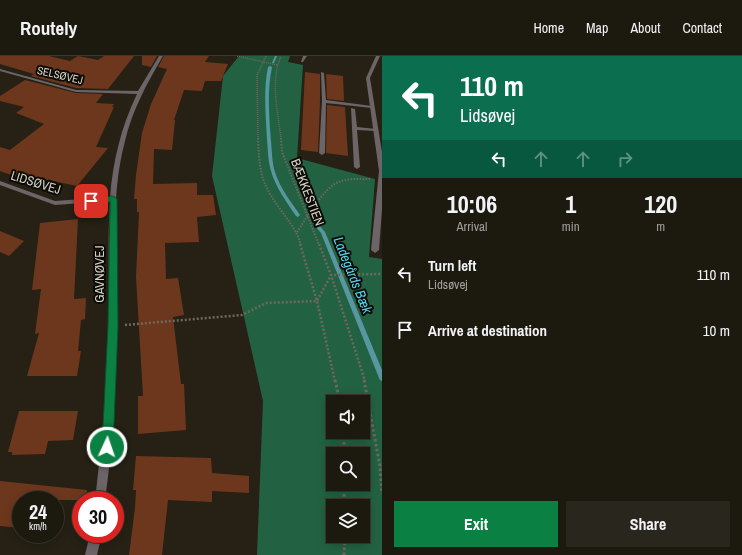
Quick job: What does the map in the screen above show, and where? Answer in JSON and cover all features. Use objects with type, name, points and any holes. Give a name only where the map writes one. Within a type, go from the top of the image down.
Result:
[{"type":"street","name":"GAVNØVEJ","points":[[101,491],[107,447],[113,326],[113,199],[119,153],[140,93],[161,56]]},
{"type":"street","points":[[375,250],[382,171],[368,78],[378,56]]},
{"type":"street","name":"SELSØVEJ","points":[[0,70],[76,91],[140,93]]},
{"type":"street","name":"LIDSØVEJ","points":[[0,183],[55,203],[113,199]]},
{"type":"street","points":[[92,555],[94,543]]},
{"type":"lane","points":[[302,60],[305,56]]},
{"type":"lane","points":[[322,74],[324,101],[322,153]]},
{"type":"lane","points":[[324,101],[372,107]]},
{"type":"lane","points":[[353,109],[357,167]]},
{"type":"lane","points":[[354,128],[376,130]]},
{"type":"path","points":[[238,56],[276,65]]},
{"type":"path","points":[[266,56],[257,75],[256,101],[259,168],[269,192],[297,232],[317,301],[338,395]]},
{"type":"path","name":"BÆKKESTIEN","points":[[281,56],[276,65],[275,83],[282,152],[331,275],[364,378],[380,466],[382,494]]},
{"type":"path","points":[[297,232],[326,192],[336,183],[351,180],[382,178]]},
{"type":"path","points":[[317,301],[331,275],[342,276],[382,274]]},
{"type":"path","points":[[113,326],[242,315],[266,303],[317,301]]},
{"type":"path","points":[[344,555],[345,543]]},
{"type":"green space","points":[[239,56],[290,56],[288,62],[303,65],[297,158],[375,179],[369,257],[382,259],[382,555],[257,555],[263,401],[212,176],[223,76]]},
{"type":"building","points":[[0,56],[49,56],[70,61],[78,56],[98,60],[104,56],[134,56],[108,89],[76,88],[31,76],[34,74],[0,64]]},
{"type":"building","points":[[142,56],[157,56],[151,67],[142,65]]},
{"type":"building","points":[[164,56],[209,56],[205,62],[228,64],[221,81],[205,81],[202,91],[184,90],[174,120],[172,150],[154,149],[153,184],[197,183],[197,195],[213,195],[216,215],[197,217],[199,242],[165,243],[166,279],[178,278],[184,315],[173,317],[181,384],[184,384],[186,430],[138,434],[138,396],[143,396],[136,277],[139,212],[137,212],[137,199],[134,199],[142,133],[151,104],[167,69],[158,67]]},
{"type":"building","points":[[305,72],[320,74],[318,152],[301,150]]},
{"type":"building","points":[[326,74],[343,76],[344,101],[327,99]]},
{"type":"building","points":[[25,80],[76,93],[103,94],[96,103],[114,104],[96,147],[108,148],[77,186],[20,174],[17,177],[0,171],[0,147],[10,150],[44,124],[16,113],[24,107],[0,101],[0,96]]},
{"type":"building","points":[[327,105],[345,107],[348,156],[326,153]]},
{"type":"building","points":[[78,219],[74,299],[86,298],[85,319],[81,320],[78,351],[81,351],[77,376],[27,376],[39,333],[35,334],[41,289],[32,290],[40,223]]},
{"type":"building","points":[[0,231],[24,241],[9,256],[0,252]]},
{"type":"building","points":[[19,411],[78,411],[73,440],[48,441],[45,454],[12,455],[12,452],[8,452]]},
{"type":"building","points":[[136,456],[211,458],[212,473],[249,476],[249,493],[212,491],[212,502],[168,500],[162,555],[129,555],[135,508],[136,490],[133,490]]},
{"type":"building","points":[[0,481],[87,490],[72,491],[72,500],[64,500],[64,491],[12,491],[12,527],[0,526]]},
{"type":"waterway","name":"Ladegårds Bæk","points":[[273,62],[276,56]]},
{"type":"waterway","name":"Ladegårds Bæk","points":[[270,67],[268,102],[269,136],[273,172],[287,200],[298,215]]},
{"type":"waterway","name":"Ladegårds Bæk","points":[[317,226],[323,232],[382,378]]},
{"type":"route","points":[[91,201],[113,199],[113,326],[107,447]]}]
